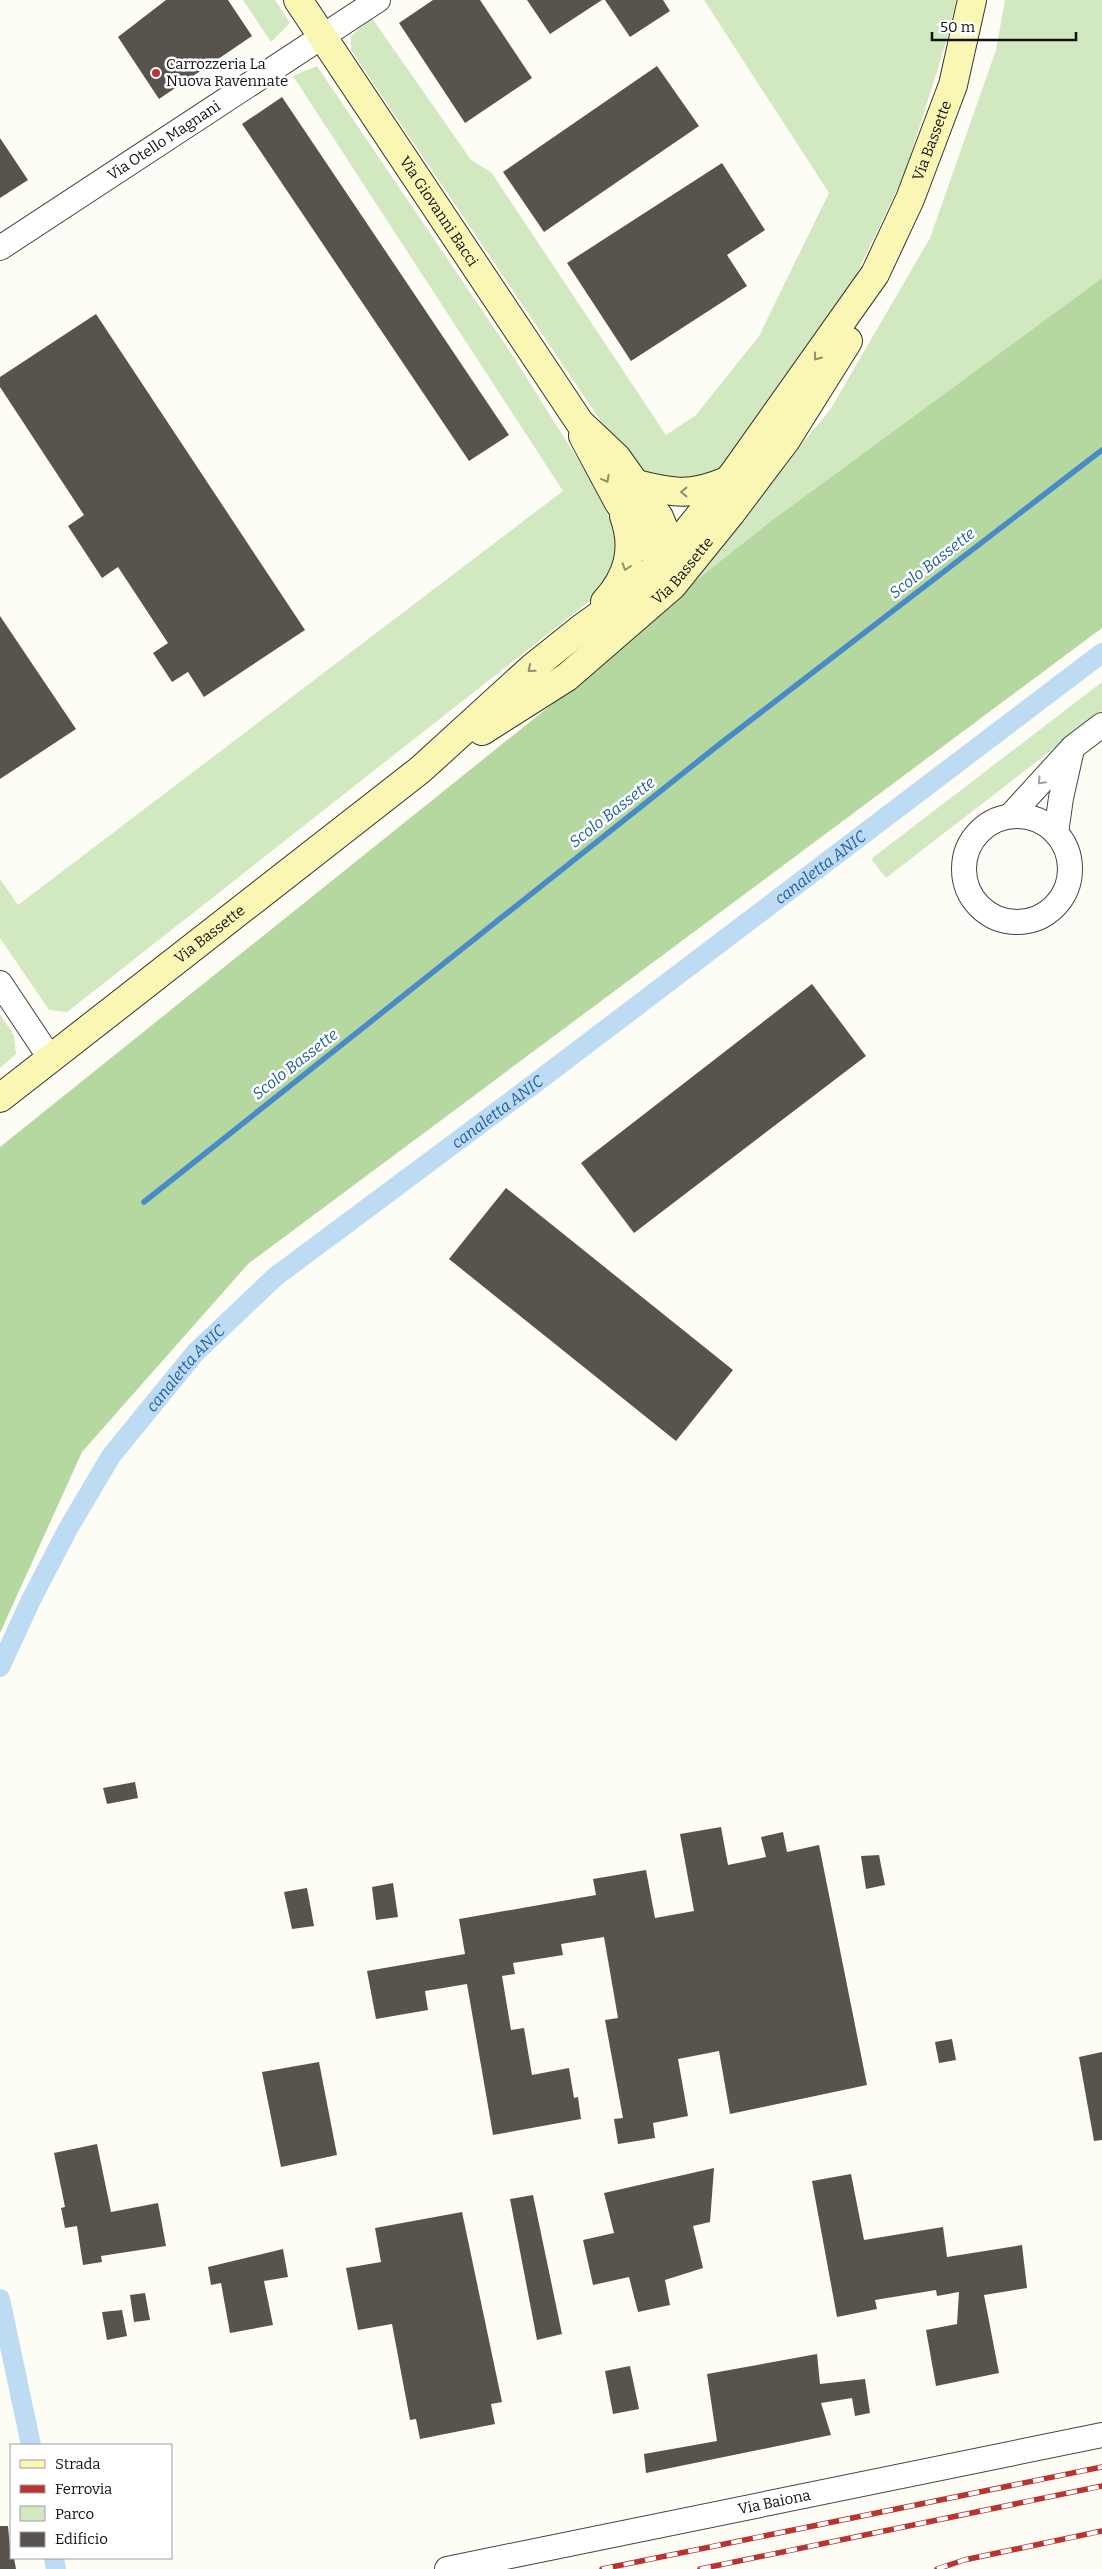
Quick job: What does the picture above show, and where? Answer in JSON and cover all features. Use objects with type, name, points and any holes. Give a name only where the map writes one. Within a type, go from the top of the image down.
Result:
[{"type":"main road","name":"Via Giovanni Bacci","points":[[298,0],[580,423],[584,439],[628,493],[665,556]]},
{"type":"main road","name":"Via Bassette","points":[[0,1098],[420,770],[532,668],[582,628],[635,590],[729,480],[875,274],[910,199],[953,85],[972,0]]},
{"type":"main road","name":"Via Bassette","points":[[420,770],[567,677],[672,586],[737,506],[786,440],[818,392],[868,308],[875,274]]},
{"type":"main road","name":"Via Bassette","points":[[665,556],[676,559],[686,554],[795,406],[818,392]]},
{"type":"main road","points":[[628,493],[682,493],[705,490],[729,480]]},
{"type":"main road","name":"Via Giovanni Bacci","points":[[582,628],[617,590],[628,566],[631,546],[627,524],[628,493]]},
{"type":"main road","name":"Via Bassette","points":[[510,713],[663,577],[669,565],[665,556]]},
{"type":"street","name":"Via Otello Magnani","points":[[0,248],[378,0]]},
{"type":"street","points":[[1010,816],[1073,747],[1102,725]]},
{"type":"street","points":[[1056,833],[1061,798],[1073,747]]},
{"type":"street","points":[[1010,816],[1027,817],[1043,823],[1056,833],[1066,848],[1070,864],[1069,882],[1062,898],[1051,910],[1035,920],[1016,923],[998,919],[982,910],[970,895],[964,878],[964,860],[970,844],[980,830],[994,821],[1010,816]]},
{"type":"street","points":[[0,983],[50,1058]]},
{"type":"street","name":"Via Baiona","points":[[447,2569],[1102,2435]]},
{"type":"green space","points":[[243,0],[275,0],[290,23],[271,42]]},
{"type":"green space","points":[[704,0],[956,0],[948,36],[905,173],[849,290],[718,473],[667,483],[644,472],[606,429],[351,50],[351,36],[372,18],[471,160],[491,172],[666,435],[696,415],[759,336],[829,193]]},
{"type":"green space","points":[[1005,0],[1102,0],[1102,278],[771,521],[670,601],[830,410],[930,238],[996,50]]},
{"type":"green space","points":[[317,66],[511,353],[599,493],[618,541],[610,585],[67,1012],[49,1010],[0,938],[0,879],[18,905],[563,491],[293,76]]},
{"type":"green space","points":[[1102,278],[1102,628],[248,1264],[82,1452],[0,1633],[0,1147],[597,668],[670,601],[771,521]]},
{"type":"green space","points":[[1102,682],[1102,711],[886,878],[871,859]]},
{"type":"green space","points":[[0,1014],[14,1035],[16,1054],[0,1068]]},
{"type":"building","points":[[166,0],[228,0],[252,36],[159,99],[118,37]]},
{"type":"building","points":[[433,0],[480,0],[532,78],[465,123],[399,23]]},
{"type":"building","points":[[527,0],[602,0],[550,34]]},
{"type":"building","points":[[605,0],[663,0],[670,11],[630,37]]},
{"type":"building","points":[[657,66],[699,126],[544,232],[503,172]]},
{"type":"building","points":[[282,97],[509,435],[469,461],[242,124]]},
{"type":"building","points":[[0,138],[28,180],[0,198]]},
{"type":"building","points":[[722,163],[765,230],[727,255],[747,286],[631,361],[567,263]]},
{"type":"building","points":[[96,314],[305,630],[204,697],[188,672],[172,682],[153,653],[168,643],[118,567],[102,578],[68,526],[84,515],[0,387],[0,377]]},
{"type":"building","points":[[0,616],[76,729],[0,779]]},
{"type":"building","points":[[812,984],[866,1056],[634,1233],[581,1163]]},
{"type":"building","points":[[506,1188],[733,1370],[676,1441],[449,1259]]},
{"type":"building","points":[[135,1782],[138,1798],[107,1804],[103,1788]]},
{"type":"building","points":[[721,1827],[728,1865],[766,1857],[761,1837],[783,1832],[787,1852],[819,1845],[867,2085],[730,2114],[719,2051],[678,2059],[688,2116],[653,2123],[655,2138],[618,2144],[614,2119],[623,2118],[605,2020],[618,2018],[604,1937],[561,1944],[563,1955],[513,1963],[515,1974],[502,1976],[511,2030],[524,2028],[532,2075],[569,2068],[574,2098],[578,2097],[581,2119],[493,2135],[467,1984],[425,1991],[428,2010],[376,2019],[367,1971],[465,1954],[459,1919],[596,1895],[593,1879],[646,1870],[655,1918],[694,1911],[680,1834]]},
{"type":"building","points":[[879,1855],[885,1885],[866,1889],[861,1856]]},
{"type":"building","points":[[393,1883],[398,1917],[376,1920],[372,1887]]},
{"type":"building","points":[[307,1888],[314,1926],[292,1929],[284,1892]]},
{"type":"building","points":[[952,2039],[956,2060],[939,2063],[935,2042]]},
{"type":"building","points":[[1102,2052],[1102,2140],[1094,2141],[1079,2057]]},
{"type":"building","points":[[319,2062],[337,2155],[281,2167],[262,2072]]},
{"type":"building","points":[[97,2144],[111,2212],[158,2203],[166,2246],[101,2256],[102,2262],[83,2265],[77,2226],[65,2228],[61,2208],[65,2207],[54,2153]]},
{"type":"building","points":[[714,2168],[710,2222],[693,2226],[703,2268],[665,2280],[670,2305],[638,2312],[629,2277],[593,2285],[583,2240],[614,2233],[604,2193]]},
{"type":"building","points":[[851,2174],[864,2240],[943,2227],[947,2257],[1022,2245],[1027,2288],[984,2295],[999,2373],[936,2386],[926,2330],[957,2324],[959,2292],[937,2296],[936,2290],[875,2300],[877,2309],[837,2317],[812,2181]]},
{"type":"building","points":[[533,2195],[562,2334],[537,2340],[510,2199]]},
{"type":"building","points":[[462,2212],[502,2402],[491,2404],[495,2424],[420,2439],[416,2419],[410,2420],[392,2324],[358,2330],[346,2268],[381,2262],[375,2228]]},
{"type":"building","points":[[283,2249],[288,2277],[264,2281],[273,2325],[230,2333],[221,2283],[211,2285],[208,2267]]},
{"type":"building","points":[[145,2293],[150,2320],[134,2322],[130,2295]]},
{"type":"building","points":[[122,2310],[127,2336],[107,2340],[102,2312]]},
{"type":"building","points":[[817,2354],[820,2384],[865,2379],[870,2413],[855,2416],[852,2398],[821,2403],[831,2435],[646,2473],[644,2454],[717,2441],[707,2374]]},
{"type":"building","points":[[630,2366],[639,2409],[613,2414],[605,2371]]},
{"type":"building","points":[[0,2526],[8,2526],[10,2559],[14,2559],[16,2569],[0,2569]]},
{"type":"waterway","name":"Scolo Bassette","points":[[144,1202],[721,743],[1102,450]]},
{"type":"waterway","name":"canaletta ANIC","points":[[0,1667],[31,1600],[69,1527],[111,1456],[195,1353],[275,1277],[534,1084],[1102,653]]},
{"type":"waterway","name":"canaletta ANIC","points":[[0,2299],[31,2444]]},
{"type":"waterway","name":"canaletta ANIC","points":[[54,2559],[56,2569]]},
{"type":"railway","points":[[602,2569],[1102,2467]]},
{"type":"railway","points":[[700,2569],[1102,2486]]},
{"type":"railway","points":[[937,2569],[964,2560],[1102,2531]]},
{"type":"place","name":"Carrozzeria La Nuova Ravennate","points":[[156,73]]}]
